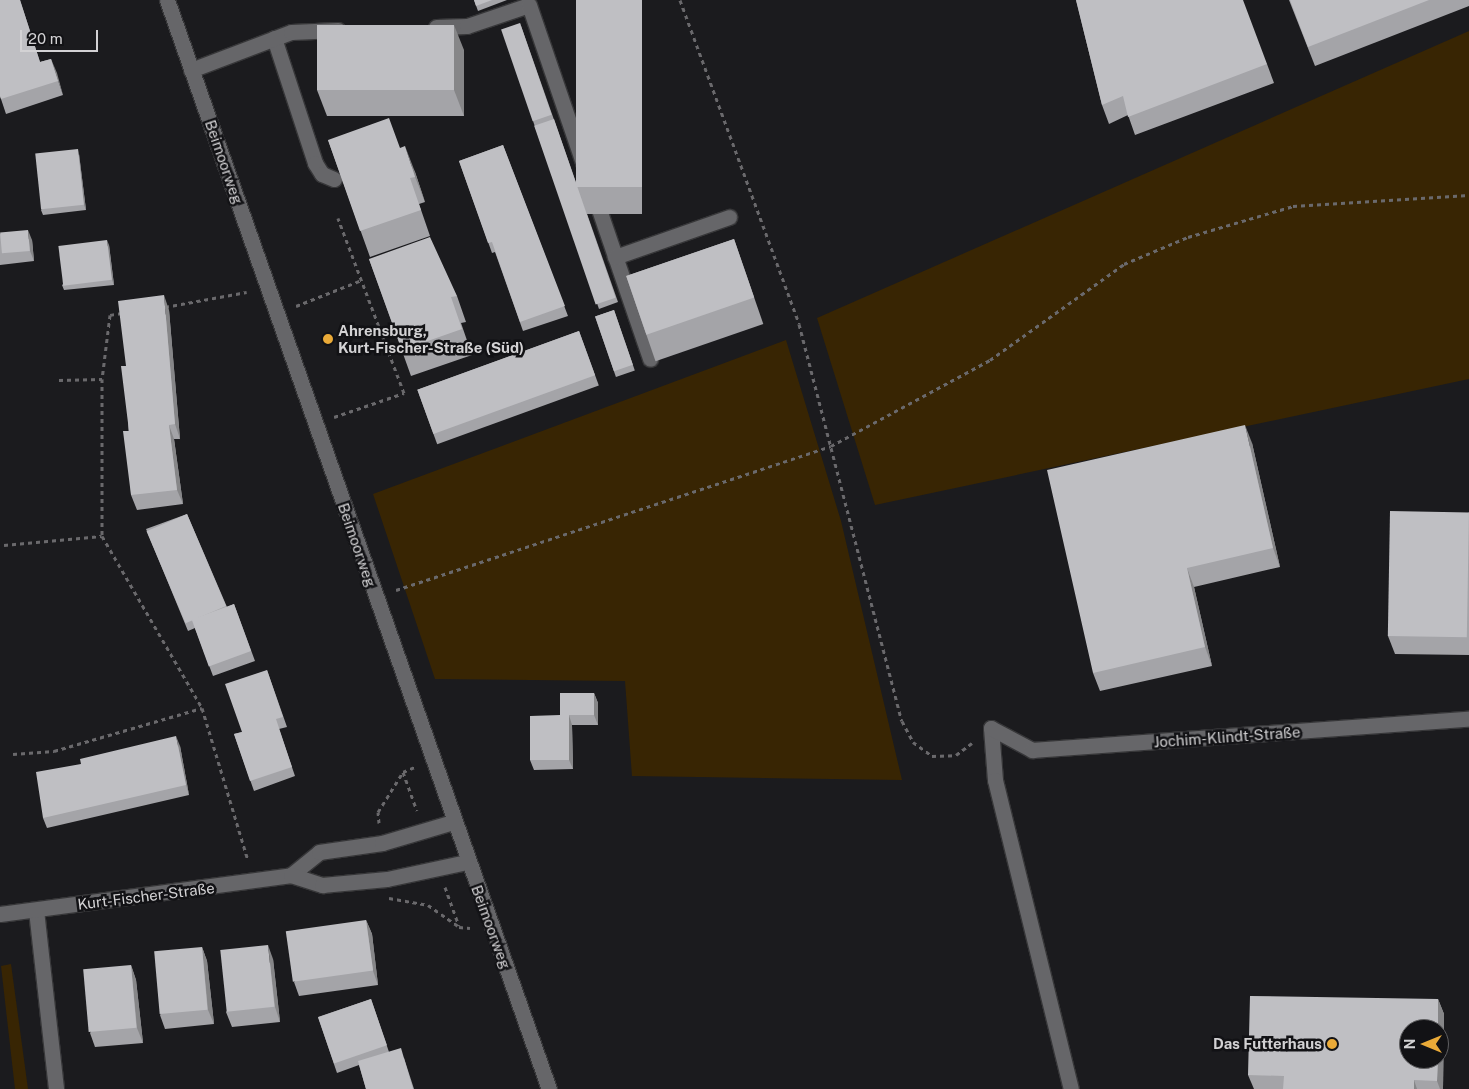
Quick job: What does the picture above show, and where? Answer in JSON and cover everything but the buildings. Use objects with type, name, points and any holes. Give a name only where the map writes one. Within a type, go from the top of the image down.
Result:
[{"type":"main road","name":"Beimoorweg","points":[[167,0],[374,597],[549,1089]]},
{"type":"main road","points":[[418,28],[467,26],[528,5],[650,359]]},
{"type":"main road","points":[[191,70],[291,32],[359,30]]},
{"type":"main road","points":[[274,38],[315,163],[322,174],[334,180]]},
{"type":"main road","points":[[615,257],[730,217]]},
{"type":"main road","name":"Jochim-Klindt-Straße","points":[[991,728],[1032,750],[1469,719]]},
{"type":"main road","points":[[991,728],[995,780],[1072,1089]]},
{"type":"main road","name":"Kurt-Fischer-Straße","points":[[291,875],[319,852],[390,841],[453,822]]},
{"type":"main road","name":"Kurt-Fischer-Straße","points":[[0,914],[254,882],[291,875],[322,885],[386,879],[468,862]]},
{"type":"main road","points":[[36,910],[56,1089]]},
{"type":"path","points":[[680,0],[799,324],[894,692],[913,742],[932,756],[956,755],[991,728]]},
{"type":"path","points":[[374,597],[831,446],[990,360],[1124,264],[1188,238],[1293,206],[1469,195]]},
{"type":"path","points":[[315,424],[404,393],[338,218]]},
{"type":"path","points":[[277,313],[362,280]]},
{"type":"path","points":[[159,308],[268,287]]},
{"type":"path","points":[[130,312],[110,315],[102,379],[102,536],[202,708],[254,882]]},
{"type":"path","points":[[59,380],[102,379]]},
{"type":"path","points":[[4,545],[102,536]]},
{"type":"path","points":[[13,754],[54,751],[202,708]]},
{"type":"path","points":[[386,879],[390,902],[428,905],[459,927]]},
{"type":"shaded area","points":[[1469,31],[1469,379],[875,505],[817,318]]},
{"type":"shaded area","points":[[786,340],[841,521],[902,780],[632,776],[625,681],[435,679],[373,494]]},
{"type":"shaded area","points":[[11,964],[28,1089],[15,1089],[1,966]]},
{"type":"place","name":"Ahrensburg, Kurt-Fischer-Straße (Süd)","points":[[328,339]]},
{"type":"place","name":"Das Futterhaus","points":[[1332,1044]]}]
